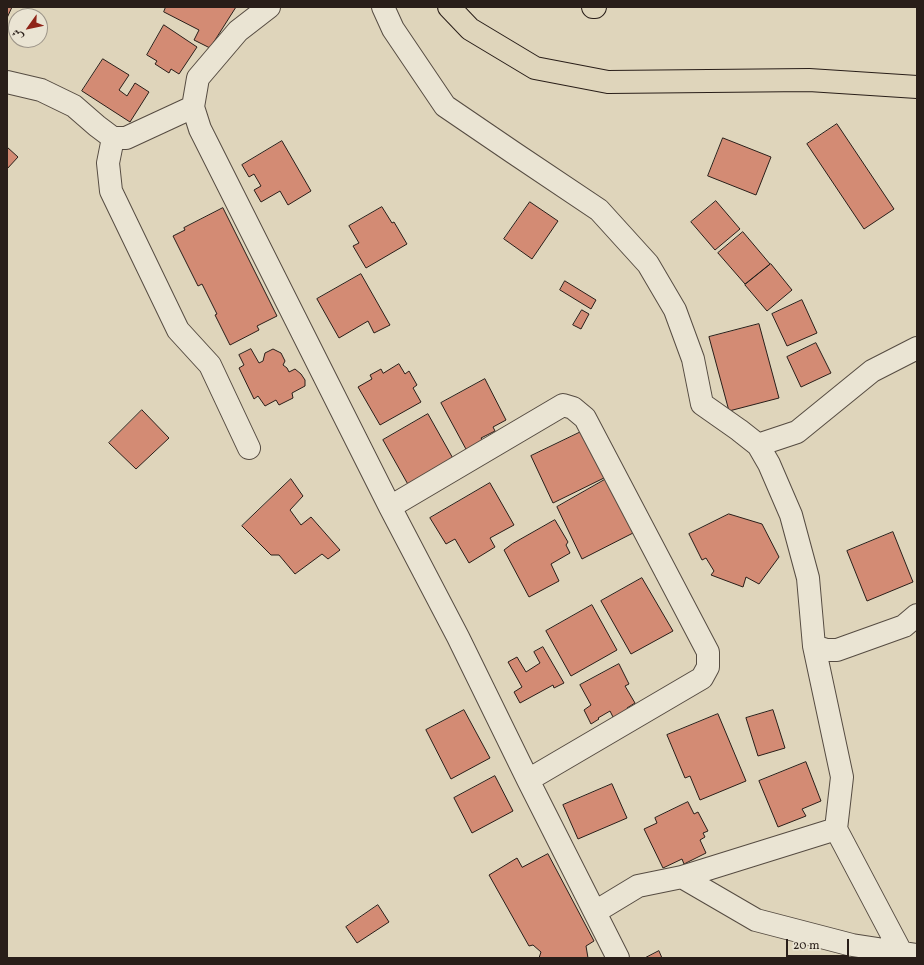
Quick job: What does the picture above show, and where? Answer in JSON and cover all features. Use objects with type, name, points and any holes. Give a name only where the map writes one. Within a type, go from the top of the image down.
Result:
[{"type":"highway","points":[[448,7],[470,29],[535,68],[608,82],[809,80],[916,91]]},
{"type":"street","points":[[269,7],[238,30],[198,78],[193,107],[204,136],[390,507],[458,637],[618,958]]},
{"type":"street","points":[[383,7],[393,29],[445,106],[599,210],[648,264],[675,310],[693,359],[702,404],[739,430],[758,446],[769,464],[791,515],[808,578],[814,646],[842,777],[836,830],[909,954]]},
{"type":"street","points":[[7,82],[42,90],[74,106],[113,138],[126,138],[193,107]]},
{"type":"street","points":[[113,138],[108,163],[111,191],[178,330],[210,365],[249,448]]},
{"type":"street","points":[[758,446],[797,432],[872,371],[917,348]]},
{"type":"street","points":[[390,507],[563,405],[573,408],[585,418],[708,652],[708,667],[702,678],[528,780]]},
{"type":"street","points":[[814,646],[826,650],[837,650],[904,626],[917,615]]},
{"type":"street","points":[[594,912],[638,886],[682,877],[836,830]]},
{"type":"street","points":[[682,877],[756,920],[852,945],[909,954]]},
{"type":"building","points":[[7,7],[12,7],[8,8],[7,18]]},
{"type":"building","points":[[166,7],[236,7],[210,48],[194,40],[199,30],[164,12]]},
{"type":"building","points":[[164,25],[197,47],[179,74],[171,69],[169,73],[155,64],[157,61],[147,55]]},
{"type":"building","points":[[103,59],[129,75],[119,90],[127,96],[135,83],[149,92],[130,122],[82,91]]},
{"type":"building","points":[[837,124],[894,209],[864,229],[807,144]]},
{"type":"building","points":[[723,138],[771,157],[756,195],[708,176]]},
{"type":"building","points":[[282,141],[311,191],[288,205],[280,191],[261,202],[254,190],[261,186],[254,174],[249,177],[242,165]]},
{"type":"building","points":[[7,147],[18,157],[7,169]]},
{"type":"building","points":[[716,201],[740,229],[715,250],[691,222]]},
{"type":"building","points":[[530,202],[558,221],[532,259],[504,239]]},
{"type":"building","points":[[382,207],[392,223],[394,222],[407,244],[366,268],[353,246],[359,243],[349,226]]},
{"type":"building","points":[[223,208],[277,316],[257,326],[259,330],[230,345],[202,284],[198,286],[173,236],[185,230],[184,228]]},
{"type":"building","points":[[743,232],[770,264],[745,284],[718,253]]},
{"type":"building","points":[[771,264],[792,290],[767,311],[745,285]]},
{"type":"building","points":[[361,274],[390,325],[374,333],[368,321],[339,338],[317,299]]},
{"type":"building","points":[[565,281],[596,300],[591,309],[560,290]]},
{"type":"building","points":[[802,300],[817,333],[787,346],[772,314]]},
{"type":"building","points":[[582,310],[589,314],[581,329],[573,325]]},
{"type":"building","points":[[759,324],[779,398],[729,411],[709,337]]},
{"type":"building","points":[[816,343],[831,373],[801,387],[787,357]]},
{"type":"building","points":[[251,349],[259,363],[263,361],[265,353],[273,349],[281,353],[285,361],[283,365],[289,372],[295,369],[301,374],[305,380],[305,386],[292,393],[293,398],[279,405],[276,400],[265,406],[258,396],[254,399],[239,368],[244,365],[239,355]]},
{"type":"building","points":[[399,364],[405,374],[409,371],[417,385],[413,388],[421,402],[380,425],[358,387],[372,379],[370,375],[381,369],[383,373]]},
{"type":"building","points":[[485,379],[506,420],[493,427],[495,431],[481,438],[484,442],[467,451],[441,403]]},
{"type":"building","points":[[142,410],[169,438],[136,469],[109,443]]},
{"type":"building","points":[[428,414],[455,462],[410,488],[383,440]]},
{"type":"building","points":[[583,431],[606,477],[553,503],[531,456]]},
{"type":"building","points":[[608,478],[635,532],[582,559],[557,507]]},
{"type":"building","points":[[291,479],[303,496],[290,510],[301,525],[311,517],[340,550],[328,559],[322,554],[295,574],[279,555],[271,555],[242,526]]},
{"type":"building","points":[[490,483],[514,525],[490,538],[495,547],[469,563],[455,539],[446,544],[430,518]]},
{"type":"building","points":[[729,514],[762,524],[779,557],[759,584],[746,577],[743,587],[711,575],[714,571],[706,558],[702,560],[689,534]]},
{"type":"building","points":[[555,520],[568,542],[566,545],[570,553],[551,564],[559,581],[529,597],[504,550]]},
{"type":"building","points":[[893,532],[913,582],[867,601],[847,551]]},
{"type":"building","points":[[642,578],[673,631],[631,654],[601,601]]},
{"type":"building","points":[[592,605],[617,650],[571,676],[546,631]]},
{"type":"building","points":[[543,647],[564,683],[554,688],[553,685],[520,703],[514,692],[522,687],[508,662],[517,657],[526,672],[540,663],[534,652]]},
{"type":"building","points":[[619,664],[629,684],[625,686],[635,703],[627,708],[630,714],[615,721],[610,711],[591,724],[584,710],[591,705],[580,685]]},
{"type":"building","points":[[464,710],[490,758],[451,779],[426,730]]},
{"type":"building","points":[[773,710],[785,748],[758,756],[746,718]]},
{"type":"building","points":[[718,714],[746,781],[700,800],[690,776],[685,778],[667,735]]},
{"type":"building","points":[[806,762],[821,801],[802,809],[806,816],[778,827],[759,781]]},
{"type":"building","points":[[495,776],[513,811],[472,833],[454,798]]},
{"type":"building","points":[[612,784],[627,818],[578,839],[563,805]]},
{"type":"building","points":[[688,802],[694,814],[698,812],[708,831],[703,833],[705,837],[700,840],[706,853],[684,864],[682,859],[663,868],[644,829],[657,823],[655,818]]},
{"type":"building","points":[[548,854],[594,941],[586,946],[588,958],[539,958],[541,952],[533,945],[529,946],[489,875],[517,858],[522,867]]},
{"type":"building","points":[[378,905],[389,922],[357,943],[346,927]]},
{"type":"building","points":[[659,951],[662,958],[645,958]]}]
